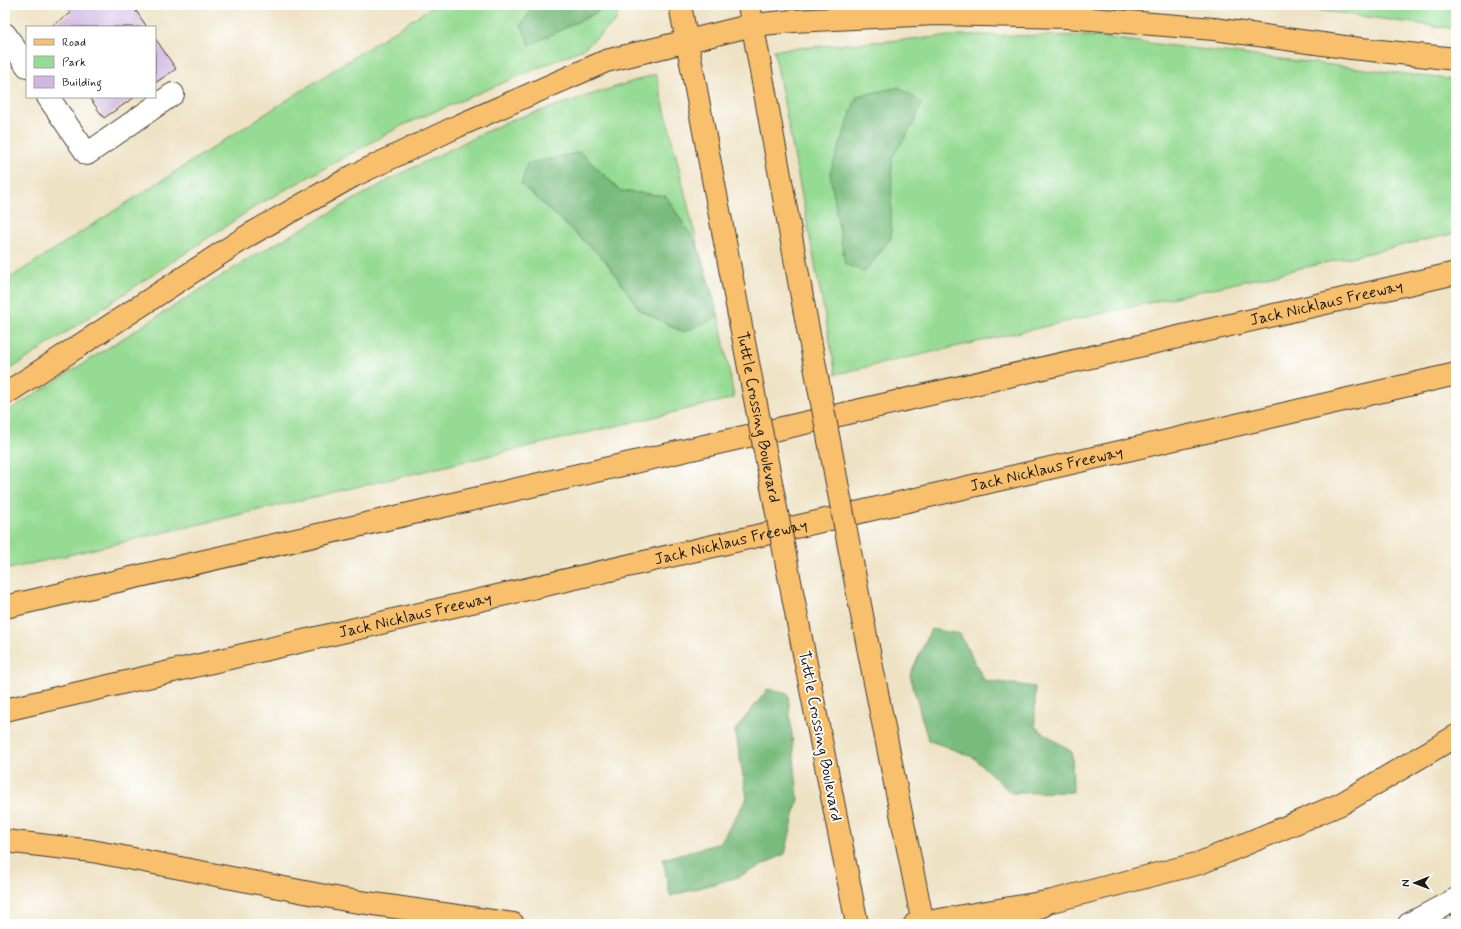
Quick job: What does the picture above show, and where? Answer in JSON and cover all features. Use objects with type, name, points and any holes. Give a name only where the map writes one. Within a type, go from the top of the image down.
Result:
[{"type":"main road","name":"Tuttle Crossing Boulevard","points":[[680,5],[857,924]]},
{"type":"main road","points":[[5,394],[249,235],[354,176],[458,126],[606,61],[686,40],[751,15],[792,21],[936,14],[1067,18],[1214,29],[1352,48],[1456,59]]},
{"type":"main road","points":[[751,15],[804,308],[920,924],[1052,901],[1200,863],[1341,804],[1456,736]]},
{"type":"main road","name":"Jack Nicklaus Freeway","points":[[5,607],[1456,273]]},
{"type":"main road","name":"Jack Nicklaus Freeway","points":[[5,710],[1456,374]]},
{"type":"main road","points":[[5,841],[92,851],[346,900],[514,924]]},
{"type":"main road","points":[[1003,924],[1052,901]]},
{"type":"lane","points":[[5,34],[26,65]]},
{"type":"lane","points":[[49,98],[87,154],[173,94]]},
{"type":"lane","points":[[1409,924],[1456,899]]},
{"type":"green space","points":[[435,5],[619,5],[616,21],[583,49],[401,126],[256,206],[5,373],[5,281]]},
{"type":"green space","points":[[534,5],[600,5],[598,12],[530,45],[521,25]]},
{"type":"green space","points":[[1280,5],[1456,5],[1456,29]]},
{"type":"green space","points":[[962,35],[1090,36],[1456,80],[1456,233],[836,374],[774,50]]},
{"type":"green space","points":[[656,74],[698,247],[666,196],[621,191],[580,152],[521,184],[605,260],[640,310],[683,332],[719,317],[734,398],[5,570],[5,413],[250,258],[394,177],[508,121]]},
{"type":"green space","points":[[899,87],[922,103],[914,123],[892,158],[891,238],[865,272],[845,264],[830,173],[857,96]]},
{"type":"green space","points":[[580,152],[621,191],[666,196],[698,247],[719,317],[683,332],[640,310],[605,260],[521,184],[527,164]]},
{"type":"green space","points":[[931,629],[960,634],[984,680],[1035,687],[1035,727],[1072,752],[1073,792],[1011,793],[973,757],[928,740],[910,675]]},
{"type":"green space","points":[[768,689],[788,694],[798,799],[785,854],[738,877],[670,896],[663,859],[720,843],[747,798],[735,730]]},
{"type":"building","points":[[65,5],[132,5],[146,26],[52,26],[71,13]]},
{"type":"building","points":[[156,39],[176,69],[156,82]]},
{"type":"building","points":[[90,98],[134,98],[104,118]]}]
